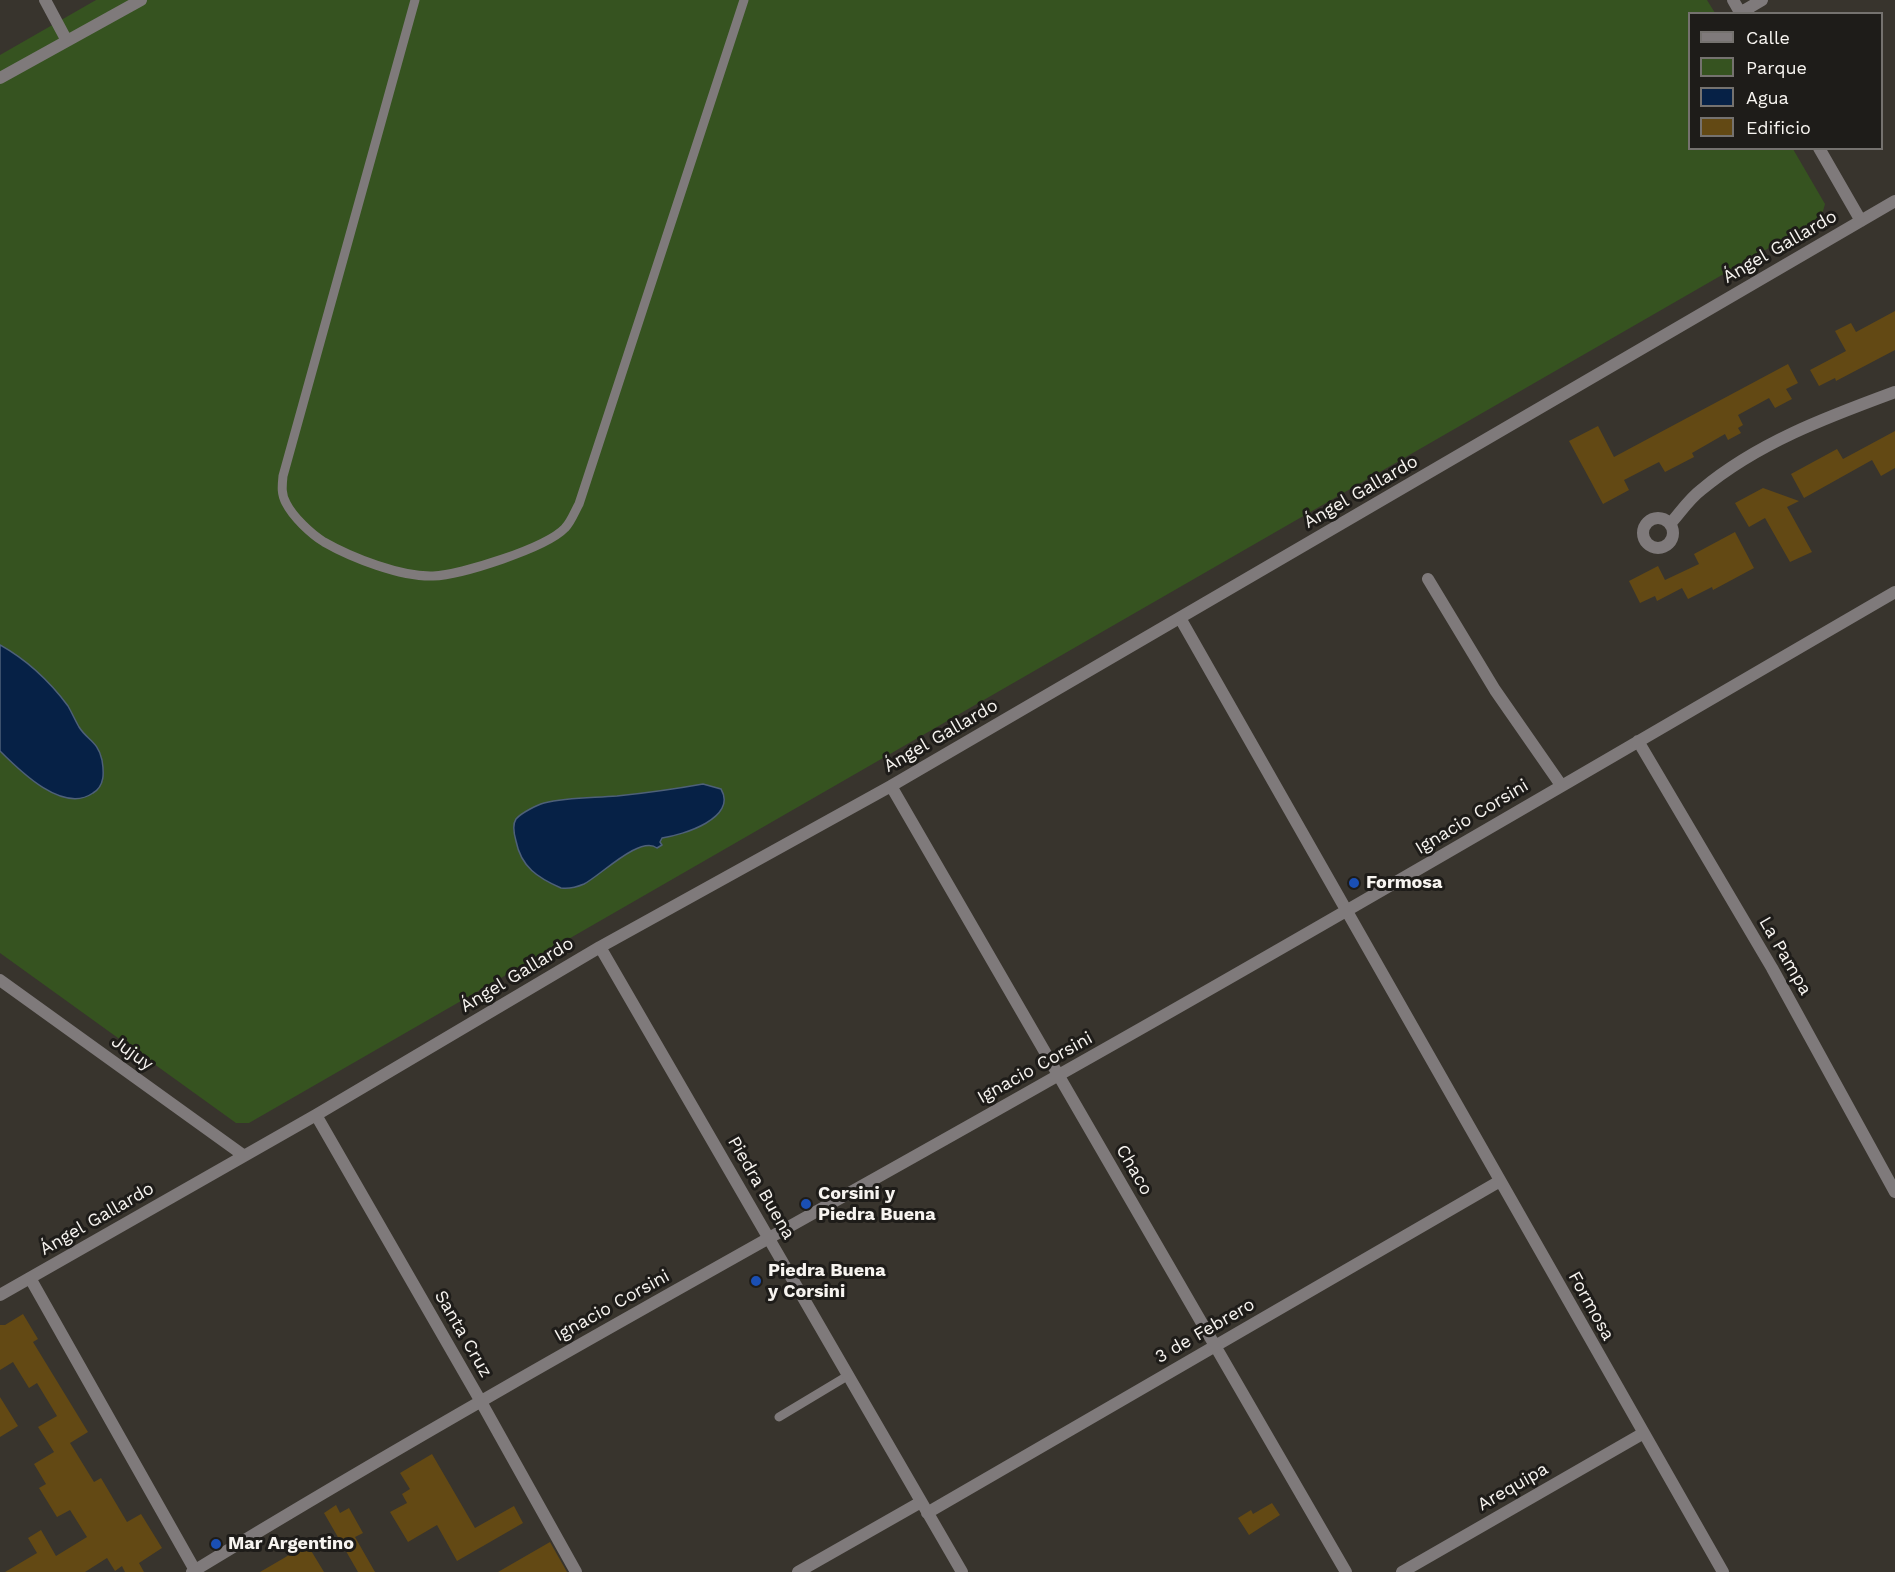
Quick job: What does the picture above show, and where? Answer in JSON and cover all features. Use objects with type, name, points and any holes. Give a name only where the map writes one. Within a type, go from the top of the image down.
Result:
[{"type":"street","points":[[45,0],[67,41]]},
{"type":"street","points":[[0,78],[141,0]]},
{"type":"street","points":[[1743,12],[1762,0]]},
{"type":"street","points":[[1820,150],[1860,221]]},
{"type":"street","name":"Ángel Gallardo","points":[[0,1295],[316,1115],[600,947],[891,786],[1895,201]]},
{"type":"street","points":[[1670,524],[1700,491],[1758,451],[1829,417],[1895,392]]},
{"type":"street","points":[[1428,579],[1495,690],[1561,785]]},
{"type":"street","name":"Ignacio Corsini","points":[[194,1571],[480,1400],[770,1239],[1347,912],[1895,592]]},
{"type":"street","name":"Formosa","points":[[1180,618],[1642,1434],[1723,1572]]},
{"type":"street","name":"La Pampa","points":[[1638,741],[1772,968],[1895,1192]]},
{"type":"street","name":"Chaco","points":[[891,786],[1346,1572]]},
{"type":"street","name":"Piedra Buena","points":[[600,947],[962,1572]]},
{"type":"street","name":"Jujuy","points":[[0,981],[5,991],[243,1155]]},
{"type":"street","name":"Santa Cruz","points":[[316,1115],[576,1572]]},
{"type":"street","name":"3 de Febrero","points":[[798,1572],[924,1507],[1214,1346],[1500,1181]]},
{"type":"street","points":[[30,1278],[194,1571]]},
{"type":"street","name":"Arequipa","points":[[1402,1572],[1642,1434]]},
{"type":"lane","points":[[415,0],[283,476],[281,491],[286,504],[305,526],[323,541],[358,557],[398,571],[431,576],[454,574],[510,556],[543,542],[565,528],[579,504],[744,0]]},
{"type":"lane","points":[[779,1417],[849,1375]]},
{"type":"green space","points":[[96,0],[1707,0],[1714,12],[1688,12],[1688,150],[1794,150],[1825,204],[1821,218],[249,1123],[236,1123],[0,953],[0,55]]},
{"type":"water","points":[[0,645],[29,665],[54,688],[68,706],[79,727],[98,749],[102,760],[103,778],[100,787],[93,793],[81,798],[69,798],[56,794],[30,779],[0,751]]},
{"type":"water","points":[[703,784],[721,789],[724,799],[722,808],[715,816],[694,829],[662,838],[660,842],[662,845],[657,848],[650,845],[631,852],[581,885],[561,888],[545,880],[526,865],[518,850],[514,833],[516,819],[541,804]]},
{"type":"building","points":[[1895,311],[1895,350],[1836,381],[1835,378],[1819,386],[1810,370],[1846,351],[1835,331],[1851,323],[1856,332]]},
{"type":"building","points":[[1788,364],[1798,383],[1786,389],[1792,399],[1775,408],[1769,398],[1738,415],[1743,425],[1738,428],[1741,433],[1728,440],[1725,434],[1692,453],[1694,457],[1665,472],[1659,462],[1624,480],[1629,490],[1603,504],[1569,441],[1598,426],[1614,457]]},
{"type":"building","points":[[1895,431],[1895,468],[1881,476],[1872,460],[1804,498],[1791,474],[1837,449],[1843,459]]},
{"type":"building","points":[[1763,488],[1799,501],[1787,507],[1812,552],[1790,562],[1765,518],[1749,527],[1735,503]]},
{"type":"building","points":[[1735,532],[1754,568],[1713,590],[1712,587],[1688,599],[1682,588],[1657,601],[1655,596],[1640,603],[1629,581],[1658,566],[1665,580],[1699,564],[1694,554]]},
{"type":"building","points":[[23,1314],[38,1339],[33,1342],[88,1432],[70,1443],[94,1482],[101,1478],[127,1522],[141,1514],[162,1548],[139,1563],[144,1572],[125,1572],[122,1566],[115,1571],[107,1558],[85,1572],[5,1572],[37,1553],[28,1538],[41,1530],[56,1556],[87,1537],[70,1510],[57,1517],[39,1488],[46,1484],[34,1464],[54,1452],[38,1427],[57,1416],[37,1383],[29,1388],[13,1362],[0,1370],[0,1325],[5,1325]]},
{"type":"building","points":[[0,1397],[18,1426],[0,1437]]},
{"type":"building","points":[[432,1454],[475,1528],[514,1506],[523,1523],[457,1561],[437,1525],[408,1542],[390,1512],[407,1503],[402,1494],[410,1489],[400,1473]]},
{"type":"building","points":[[1272,1503],[1280,1515],[1249,1535],[1238,1518],[1251,1510],[1253,1514]]},
{"type":"building","points":[[336,1505],[340,1513],[349,1508],[363,1533],[355,1537],[375,1572],[358,1572],[324,1513]]},
{"type":"building","points":[[550,1542],[567,1572],[498,1572]]},
{"type":"building","points":[[307,1544],[324,1572],[260,1572],[284,1558]]},
{"type":"place","name":"Formosa","points":[[1354,883]]},
{"type":"place","name":"Corsini y Piedra Buena","points":[[806,1204]]},
{"type":"place","name":"Piedra Buena y Corsini","points":[[756,1281]]},
{"type":"place","name":"Mar Argentino","points":[[216,1544]]}]
